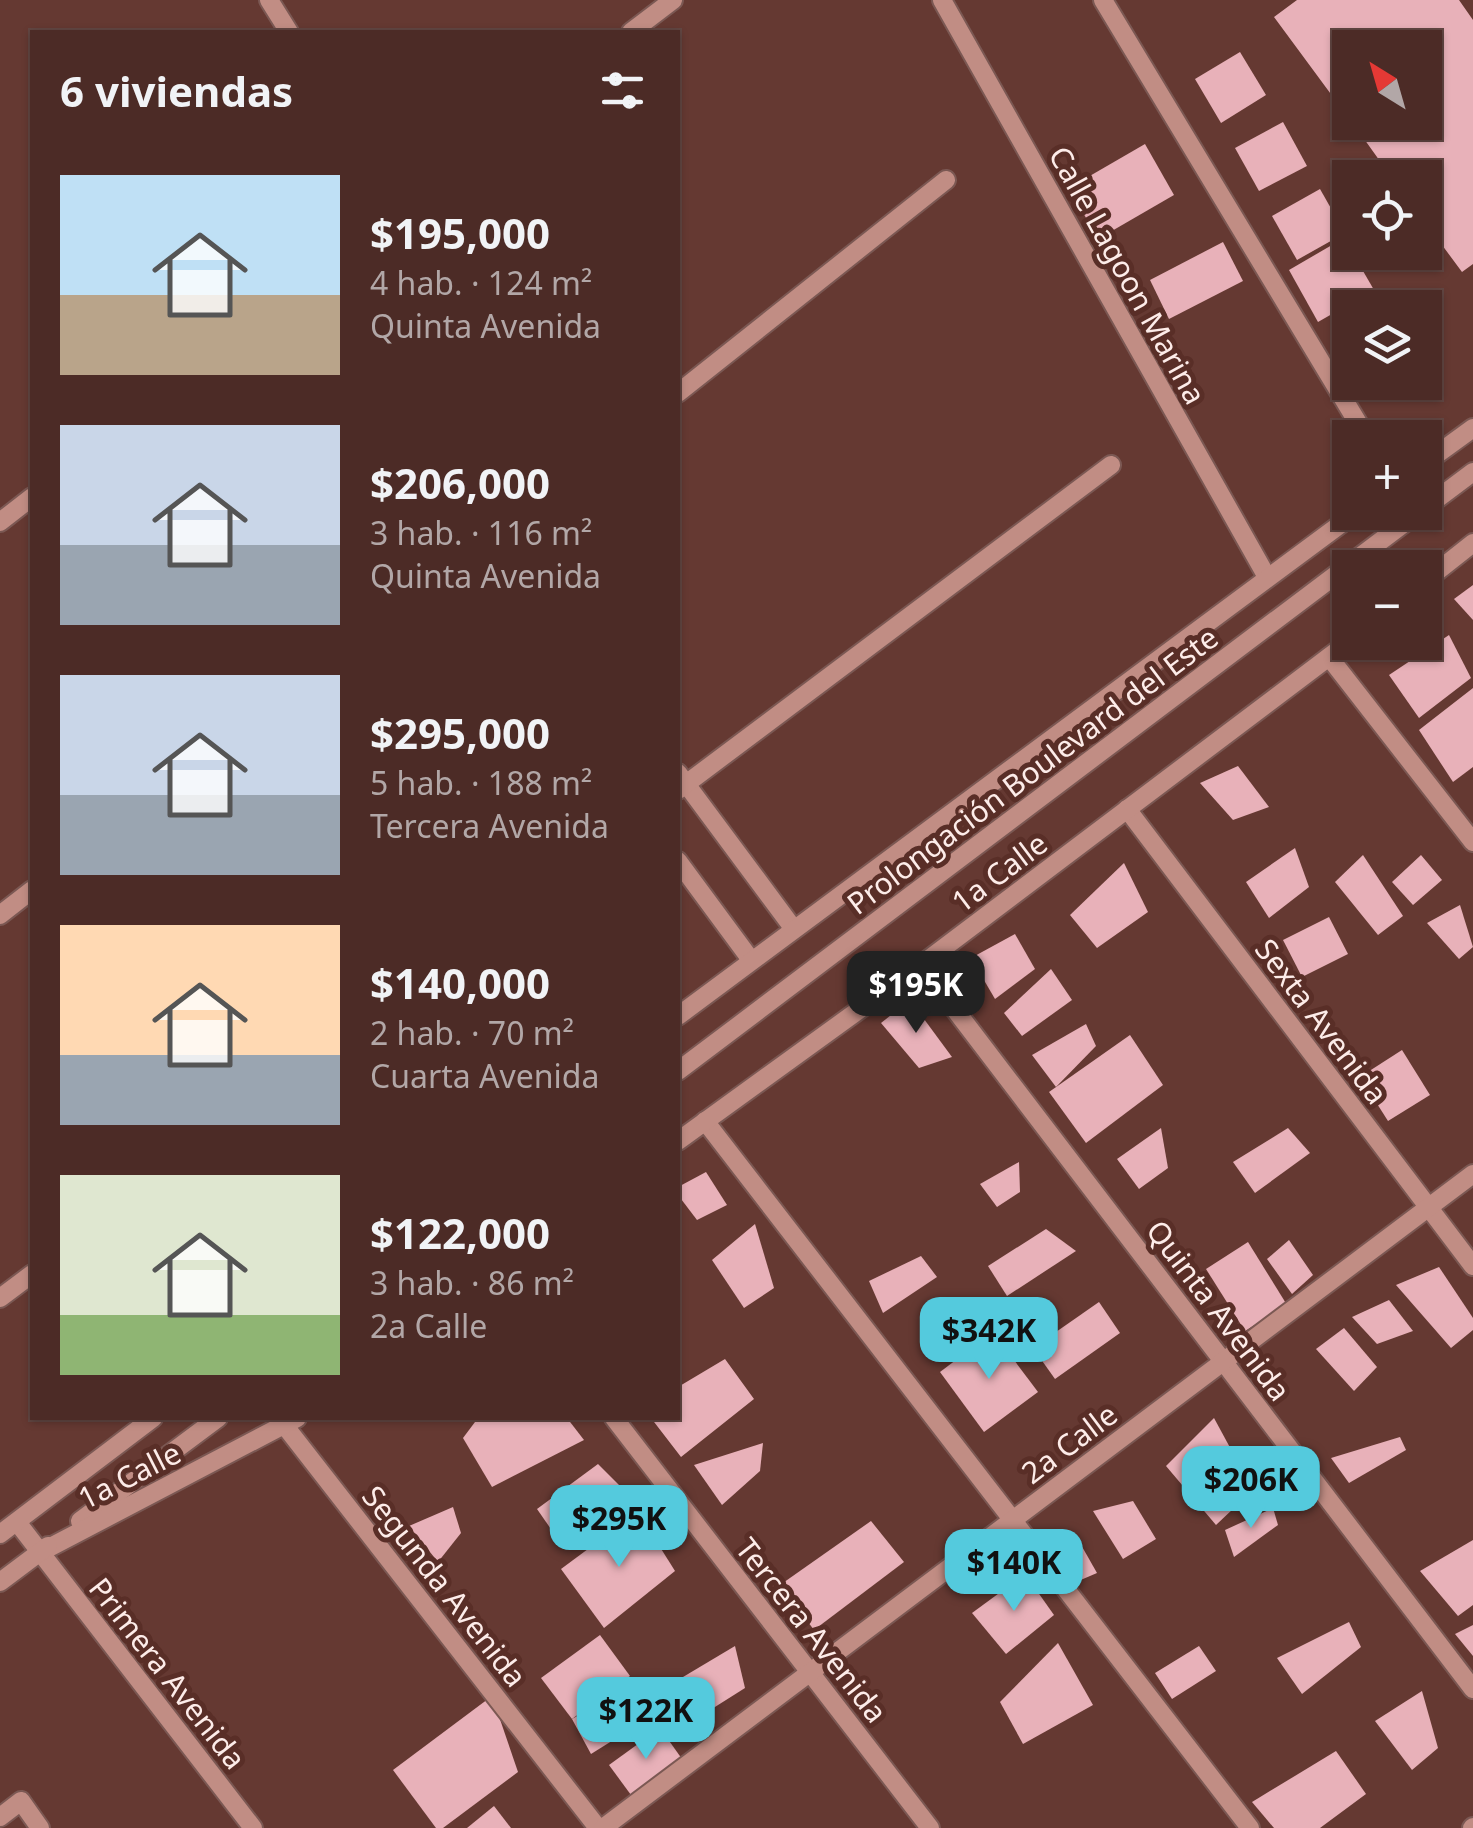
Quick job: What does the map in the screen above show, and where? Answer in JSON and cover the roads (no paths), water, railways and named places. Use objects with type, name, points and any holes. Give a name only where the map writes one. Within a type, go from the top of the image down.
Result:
[{"type":"street","points":[[269,0],[287,30]]},
{"type":"street","points":[[634,30],[673,0]]},
{"type":"street","name":"Calle Lagoon Marina","points":[[942,0],[1267,577]]},
{"type":"street","points":[[1102,0],[1356,420]]},
{"type":"street","points":[[680,391],[946,180]]},
{"type":"street","points":[[1442,451],[1473,428]]},
{"type":"street","points":[[793,928],[680,783],[1111,466]]},
{"type":"street","name":"Prolongación Boulevard del Este","points":[[1442,495],[1473,472]]},
{"type":"street","points":[[0,522],[30,498]]},
{"type":"street","points":[[680,1014],[1332,530]]},
{"type":"street","name":"Prolongación Boulevard del Este","points":[[680,1069],[1395,530]]},
{"type":"street","points":[[1442,568],[1473,543]]},
{"type":"street","name":"1a Calle","points":[[680,1140],[921,965],[1332,655]]},
{"type":"street","points":[[1329,657],[1473,842]]},
{"type":"street","name":"Sexta Avenida","points":[[1128,809],[1473,1266]]},
{"type":"street","points":[[680,864],[750,960]]},
{"type":"street","points":[[0,915],[30,892]]},
{"type":"street","name":"Quinta Avenida","points":[[921,965],[1473,1689]]},
{"type":"street","points":[[705,1121],[1250,1828]]},
{"type":"street","name":"2a Calle","points":[[601,1828],[1473,1174]]},
{"type":"street","points":[[0,1298],[30,1276]]},
{"type":"street","points":[[0,1534],[150,1420]]},
{"type":"street","points":[[0,1582],[215,1420]]},
{"type":"street","name":"Tercera Avenida","points":[[616,1420],[930,1828]]},
{"type":"street","name":"1a Calle","points":[[39,1552],[291,1422]]},
{"type":"street","name":"Segunda Avenida","points":[[291,1422],[601,1828]]},
{"type":"street","points":[[17,1522],[39,1552]]},
{"type":"street","name":"Primera Avenida","points":[[39,1552],[253,1828]]},
{"type":"street","points":[[0,1817],[21,1801],[40,1828]]}]
